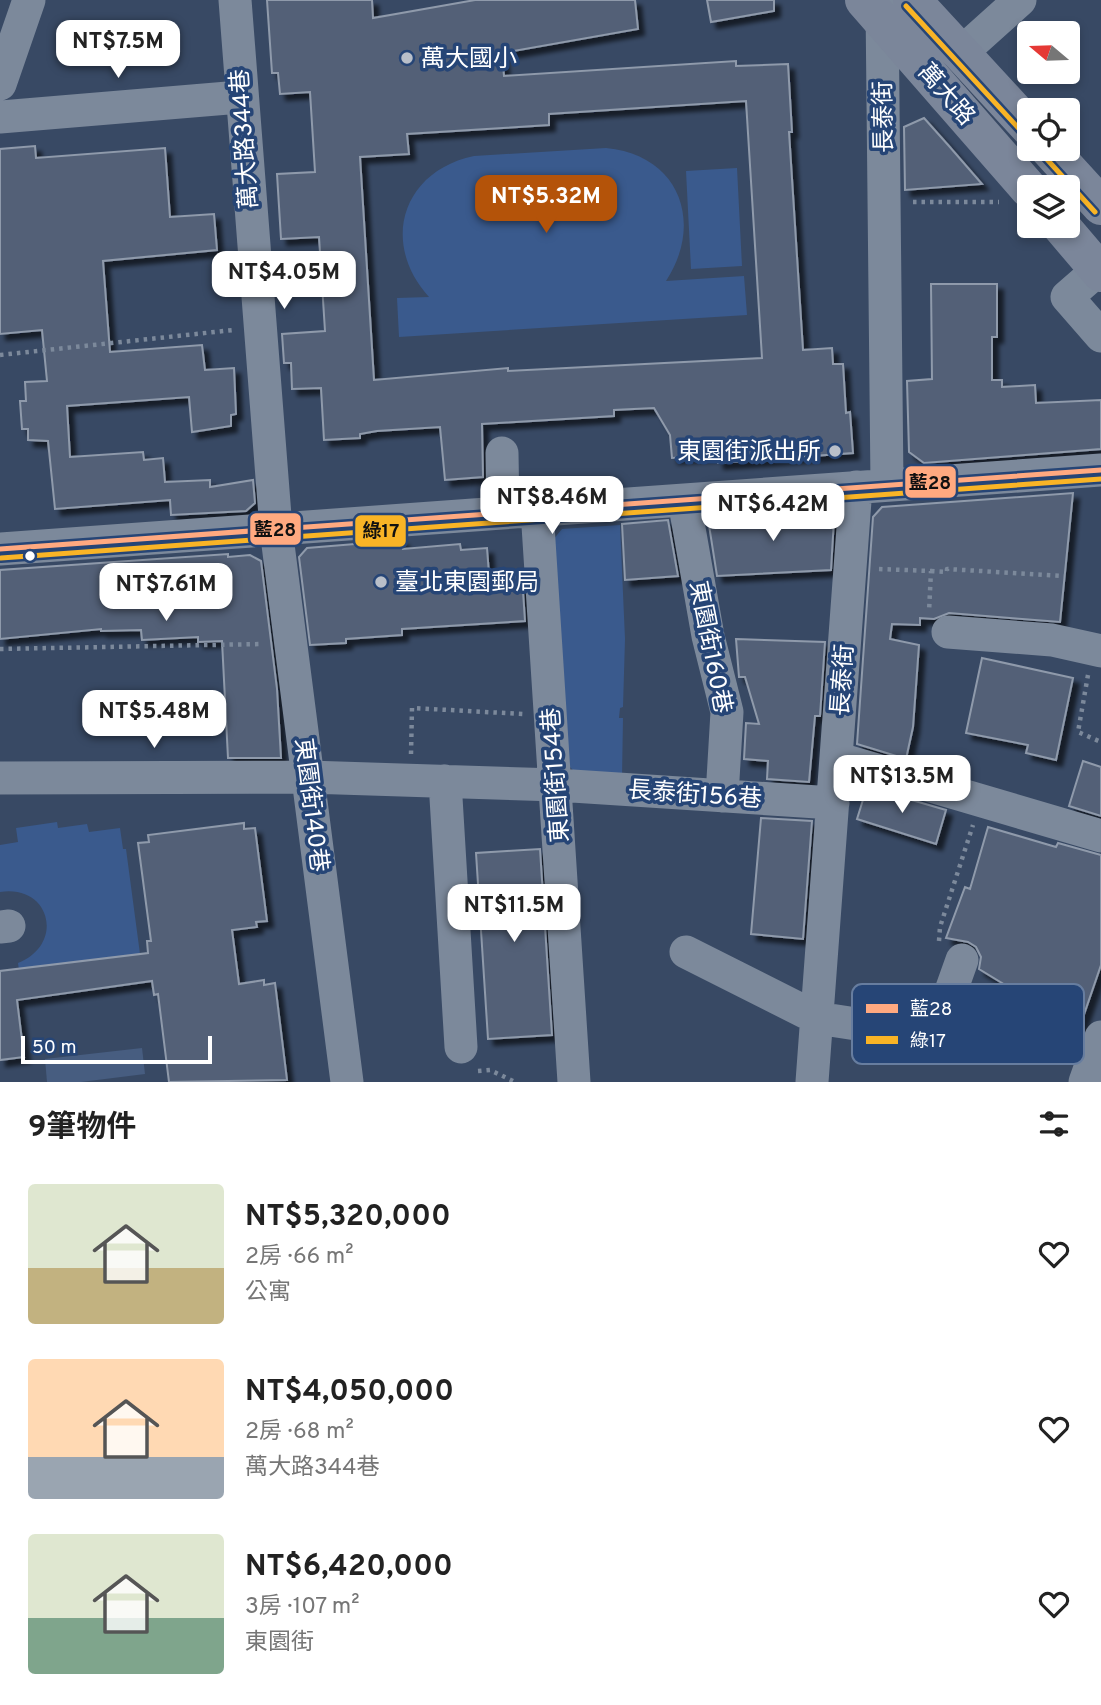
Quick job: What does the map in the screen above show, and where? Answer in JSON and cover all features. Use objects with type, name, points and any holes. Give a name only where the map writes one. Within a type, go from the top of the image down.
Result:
[{"type":"main road","name":"萬大路","points":[[886,6],[961,53],[1017,114]]},
{"type":"main road","name":"萬大路","points":[[886,6],[1017,195]]},
{"type":"main road","points":[[1060,161],[1101,206]]},
{"type":"main road","points":[[1071,238],[1100,272]]},
{"type":"street","points":[[0,84],[29,0]]},
{"type":"street","name":"萬大路344巷","points":[[235,0],[240,97],[276,529]]},
{"type":"street","points":[[961,53],[1020,0]]},
{"type":"street","name":"長泰街","points":[[812,1082],[850,567],[872,486],[884,202],[886,6]]},
{"type":"street","points":[[0,117],[240,97]]},
{"type":"street","points":[[1100,272],[1067,297],[1101,336]]},
{"type":"street","points":[[502,453],[503,513]]},
{"type":"street","points":[[0,549],[1101,470]]},
{"type":"street","name":"東園街160巷","points":[[684,500],[708,636],[727,712],[722,796]]},
{"type":"street","name":"東園街154巷","points":[[537,510],[557,785],[574,1082]]},
{"type":"street","name":"東園街140巷","points":[[276,529],[347,1082]]},
{"type":"street","points":[[938,627],[1052,640],[1097,649]]},
{"type":"street","points":[[836,758],[1101,836]]},
{"type":"street","name":"長泰街156巷","points":[[0,778],[308,777],[445,781],[557,785],[833,803]]},
{"type":"street","points":[[445,781],[461,1047]]},
{"type":"street","points":[[686,952],[817,1018],[852,1023]]},
{"type":"street","points":[[953,984],[962,960]]},
{"type":"street","points":[[1085,1082],[1101,1037]]},
{"type":"path","points":[[884,202],[1017,195]]},
{"type":"path","points":[[0,355],[258,328]]},
{"type":"path","points":[[850,567],[1064,576]]},
{"type":"path","points":[[931,571],[938,627]]},
{"type":"path","points":[[0,649],[291,644]]},
{"type":"path","points":[[1097,649],[1078,732],[1101,743]]},
{"type":"path","points":[[411,780],[412,708],[551,716]]},
{"type":"path","points":[[962,960],[940,952],[940,927],[981,801]]},
{"type":"shaded area","points":[[606,148],[631,153],[652,164],[668,178],[678,195],[683,215],[683,237],[677,259],[666,281],[744,276],[747,315],[399,337],[397,298],[429,297],[414,276],[405,254],[403,233],[406,212],[415,193],[430,177],[449,164],[474,156]]},
{"type":"shaded area","points":[[737,168],[742,266],[691,269],[686,171]]},
{"type":"shaded area","points":[[620,525],[625,639],[623,707],[620,708],[619,718],[623,718],[622,778],[578,775],[566,763],[552,541],[562,529]]},
{"type":"shaded area","points":[[57,822],[58,828],[87,824],[89,832],[120,828],[123,849],[126,849],[140,954],[19,970],[18,963],[33,954],[42,943],[46,918],[31,897],[17,892],[0,892],[0,845],[18,842],[16,828]]},
{"type":"shaded area","points":[[142,1048],[145,1074],[81,1082],[47,1082],[45,1059]]},
{"type":"building","points":[[267,0],[372,0],[373,18],[475,0],[635,0],[638,29],[502,53],[504,76],[736,61],[736,66],[788,64],[792,132],[789,132],[803,350],[832,348],[833,364],[843,364],[846,413],[850,412],[853,453],[718,463],[717,455],[672,458],[670,435],[654,408],[614,410],[614,416],[482,424],[483,477],[445,480],[440,427],[377,431],[360,434],[360,438],[324,440],[321,388],[292,389],[291,363],[284,363],[282,334],[325,331],[319,237],[281,239],[277,174],[315,172],[310,92],[280,94],[278,73],[272,73]],"holes":[[[746,101],[762,358],[508,371],[508,368],[374,380],[360,157],[409,154],[407,134],[549,125],[549,114]]]},
{"type":"building","points":[[707,0],[774,0],[774,11],[711,22]]},
{"type":"building","points":[[924,118],[982,184],[905,190],[904,127]]},
{"type":"building","points":[[35,146],[36,158],[165,148],[170,217],[214,214],[217,250],[103,261],[110,352],[202,345],[205,370],[234,368],[236,414],[231,415],[231,426],[192,432],[189,397],[67,406],[70,457],[143,452],[144,460],[163,458],[165,482],[210,480],[210,487],[253,480],[255,503],[246,511],[171,515],[170,500],[55,509],[48,441],[28,440],[28,429],[22,429],[20,401],[26,401],[25,382],[47,381],[42,330],[0,334],[0,149]]},
{"type":"building","points":[[931,284],[997,284],[997,337],[992,337],[992,380],[1002,380],[1002,387],[1035,385],[1036,403],[1101,400],[1101,449],[924,463],[909,452],[907,381],[932,379]]},
{"type":"building","points":[[1073,493],[1060,622],[949,613],[934,619],[920,618],[920,625],[892,624],[890,639],[919,645],[913,727],[906,759],[857,744],[873,517],[882,507]]},
{"type":"building","points":[[826,511],[834,519],[831,570],[717,576],[708,519]]},
{"type":"building","points":[[668,520],[678,576],[625,580],[622,524]]},
{"type":"building","points":[[403,540],[403,549],[460,544],[461,550],[487,548],[489,574],[510,572],[510,577],[522,576],[525,621],[402,629],[402,635],[310,645],[299,557],[307,548]]},
{"type":"building","points":[[228,554],[228,557],[250,555],[261,561],[277,689],[281,758],[228,758],[222,641],[198,642],[198,637],[142,640],[141,630],[101,629],[0,639],[0,570]]},
{"type":"building","points":[[736,639],[825,642],[820,716],[815,716],[809,782],[767,779],[768,761],[744,759],[746,723],[759,724],[745,677],[739,677]]},
{"type":"building","points":[[982,658],[1073,678],[1056,760],[1026,753],[1028,745],[966,733]]},
{"type":"building","points":[[1083,761],[1101,767],[1101,816],[1069,806]]},
{"type":"building","points":[[867,787],[946,810],[936,844],[857,819]]},
{"type":"building","points":[[761,818],[812,821],[803,939],[751,934]]},
{"type":"building","points":[[244,823],[244,829],[255,828],[267,921],[256,922],[257,927],[232,930],[239,984],[264,980],[264,985],[275,983],[287,1080],[169,1082],[158,994],[154,995],[152,981],[17,1000],[24,1057],[0,1060],[0,971],[148,953],[147,941],[151,941],[138,843],[149,842],[148,835]]},
{"type":"building","points":[[988,827],[1056,847],[1058,843],[1101,855],[1101,965],[1084,1014],[1084,984],[1004,984],[979,969],[981,957],[976,947],[968,942],[946,938],[965,887],[970,889]]},
{"type":"building","points":[[540,849],[552,1035],[488,1039],[476,853]]},
{"type":"transit line","name":"綠17","points":[[906,6],[1017,126]]},
{"type":"transit line","name":"綠17","points":[[1048,161],[1095,212]]},
{"type":"transit line","name":"藍28","points":[[0,549],[1101,470]]},
{"type":"transit line","name":"綠17","points":[[1,558],[1101,479]]},
{"type":"place","name":"萬大國小","points":[[407,58]]},
{"type":"place","name":"東園街派出所","points":[[835,451]]},
{"type":"place","name":"臺北東園郵局","points":[[381,582]]}]
